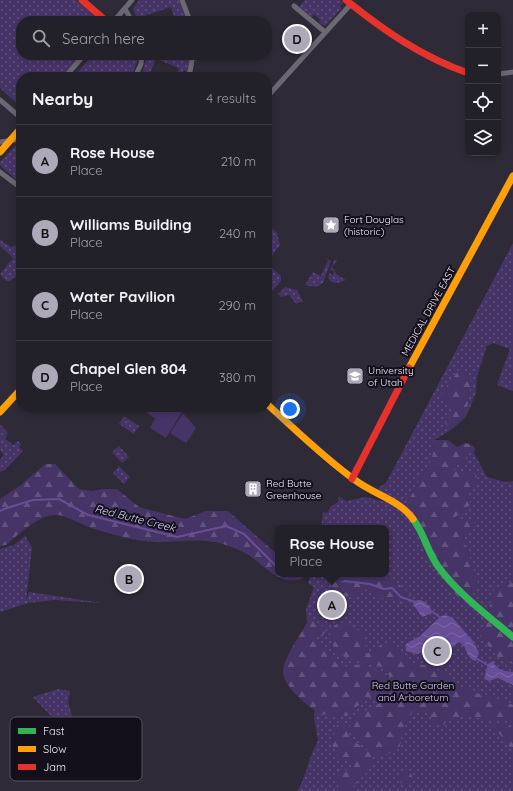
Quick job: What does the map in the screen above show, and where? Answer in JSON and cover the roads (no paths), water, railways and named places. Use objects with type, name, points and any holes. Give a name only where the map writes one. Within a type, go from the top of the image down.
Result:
[{"type":"street","points":[[82,0],[100,16]]},
{"type":"street","points":[[119,16],[132,0]]},
{"type":"street","points":[[182,0],[188,16]]},
{"type":"street","points":[[272,91],[325,32],[348,2],[408,45],[465,72]]},
{"type":"street","points":[[294,6],[325,32]]},
{"type":"street","points":[[125,9],[129,16]]},
{"type":"street","points":[[69,72],[80,60]]},
{"type":"street","points":[[137,72],[141,60]]},
{"type":"street","points":[[190,72],[192,60]]},
{"type":"street","points":[[501,74],[513,72]]},
{"type":"street","points":[[0,100],[16,114]]},
{"type":"street","points":[[0,152],[16,133]]},
{"type":"street","points":[[0,142],[16,139]]},
{"type":"street","points":[[0,172],[16,184]]},
{"type":"street","name":"MEDICAL DRIVE EAST","points":[[352,479],[408,370],[513,176]]},
{"type":"street","points":[[0,412],[16,394]]},
{"type":"street","points":[[272,409],[352,479],[407,510],[421,529],[428,550],[438,566],[467,597],[513,637]]},
{"type":"water","points":[[418,600],[427,604],[432,613],[422,617],[413,604]]},
{"type":"water","points":[[444,615],[452,617],[472,640],[479,652],[476,661],[469,656],[463,642],[460,641],[441,656],[439,647],[417,654],[406,651],[406,644],[420,636]]},
{"type":"water","points":[[493,661],[499,668],[513,672],[513,685],[498,678],[489,681],[484,679],[488,664]]},
{"type":"waterway","name":"Red Butte Creek","points":[[0,511],[33,500],[59,499],[88,515],[177,537],[226,526],[244,534],[275,565]]},
{"type":"waterway","name":"Red Butte Creek","points":[[344,581],[370,584],[384,589],[392,588],[401,597],[415,602]]},
{"type":"waterway","name":"Red Butte Creek","points":[[430,610],[441,618]]},
{"type":"waterway","points":[[458,639],[466,647]]},
{"type":"waterway","points":[[476,658],[489,666]]},
{"type":"place","name":"Chapel Glen 804","points":[[297,39]]},
{"type":"place","name":"Fort Douglas (historic)","points":[[331,225]]},
{"type":"place","name":"University of Utah","points":[[355,376]]},
{"type":"place","name":"Red Butte Greenhouse","points":[[253,489]]},
{"type":"place","name":"Williams Building","points":[[129,579]]},
{"type":"place","name":"Rose House","points":[[332,605]]},
{"type":"place","name":"Water Pavilion","points":[[437,651]]},
{"type":"park label","name":"Red Butte Garden and Arboretum","points":[[413,690]]}]
